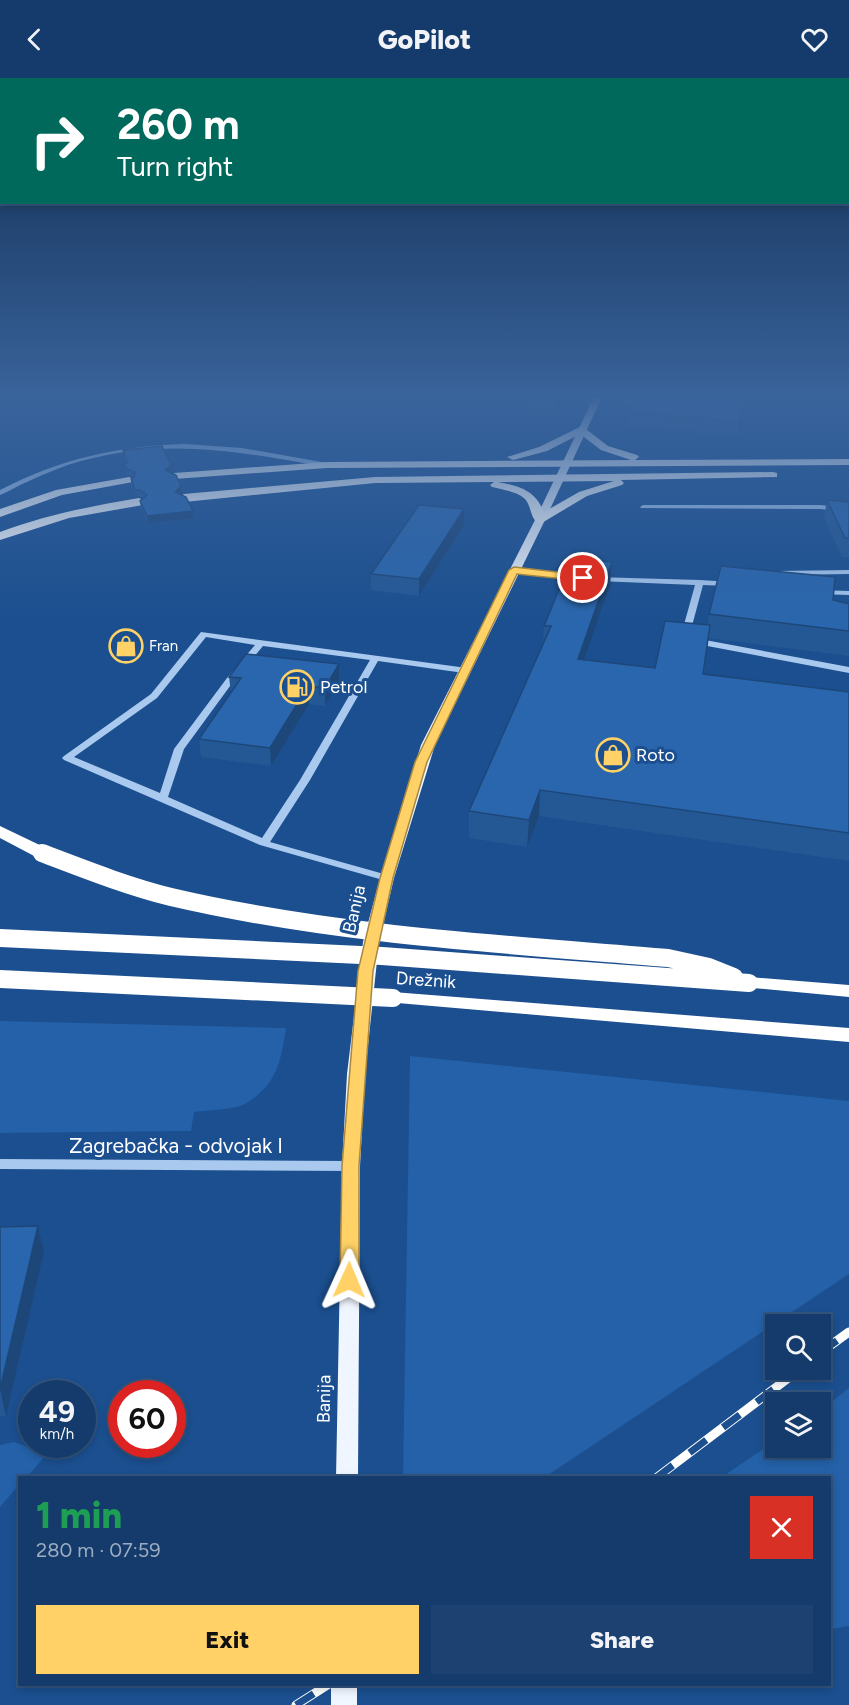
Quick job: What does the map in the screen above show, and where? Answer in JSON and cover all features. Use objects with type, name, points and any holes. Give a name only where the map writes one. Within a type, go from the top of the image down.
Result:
[{"type":"highway","points":[[174,476],[217,473]]},
{"type":"highway","points":[[820,475],[849,474]]},
{"type":"highway","points":[[184,498],[331,483],[423,479],[789,475]]},
{"type":"highway","points":[[423,479],[479,482],[519,490],[536,505],[540,520],[576,497],[602,487],[671,476]]},
{"type":"highway","points":[[0,513],[60,492],[129,480]]},
{"type":"highway","points":[[0,536],[76,512],[139,502]]},
{"type":"highway","points":[[0,831],[42,852],[102,875],[169,896],[271,918],[403,935],[668,958],[709,967],[749,983]]},
{"type":"highway","name":"Drežnik","points":[[0,938],[382,956],[849,991]]},
{"type":"highway","name":"Drežnik","points":[[0,979],[393,998],[849,1035]]},
{"type":"main road","name":"Banija","points":[[347,1476],[351,1166],[366,971],[387,878],[421,762],[562,473]]},
{"type":"main road","points":[[344,1686],[344,1705]]},
{"type":"street","points":[[0,494],[41,473]]},
{"type":"street","points":[[643,507],[820,507],[849,510]]},
{"type":"street","points":[[514,570],[617,581],[743,585]]},
{"type":"street","points":[[765,575],[849,572]]},
{"type":"street","points":[[700,582],[684,639],[849,669]]},
{"type":"street","points":[[814,591],[849,594]]},
{"type":"street","points":[[387,878],[264,843],[67,758],[154,696],[204,634],[464,670]]},
{"type":"street","points":[[163,798],[179,749],[230,680],[261,643]]},
{"type":"street","points":[[264,843],[305,780],[375,659]]},
{"type":"street","name":"Zagrebačka - odvojak I","points":[[0,1164],[351,1166]]},
{"type":"shaded area","points":[[0,1021],[286,1028],[276,1071],[264,1089],[256,1097],[240,1106],[194,1112],[191,1131],[0,1133]]},
{"type":"shaded area","points":[[410,1056],[849,1101],[849,1274],[789,1314],[765,1314],[765,1330],[546,1476],[403,1476]]},
{"type":"shaded area","points":[[849,1388],[849,1626],[831,1629],[831,1476],[723,1476],[765,1448],[765,1458],[831,1458],[831,1402]]},
{"type":"shaded area","points":[[14,1442],[18,1443],[18,1458],[44,1458],[28,1476],[18,1476],[18,1486],[0,1507],[0,1445]]},
{"type":"building","points":[[135,473],[171,473],[176,475],[181,486],[175,492],[186,497],[193,511],[147,516],[140,501],[147,495],[140,490],[135,490],[131,478]]},
{"type":"building","points":[[827,500],[849,502],[849,538],[845,538]]},
{"type":"building","points":[[419,505],[464,509],[419,579],[371,574]]},
{"type":"building","points":[[572,558],[612,562],[578,659],[655,668],[665,621],[710,625],[703,674],[849,692],[849,833],[540,790],[529,820],[469,811],[551,626],[544,626]]},
{"type":"building","points":[[721,566],[835,577],[833,600],[849,604],[849,631],[709,614]]},
{"type":"building","points":[[246,654],[339,664],[325,688],[308,686],[270,748],[199,739],[241,678],[229,677]]},
{"type":"building","points":[[38,1226],[0,1389],[0,1227]]},
{"type":"railway","points":[[831,1345],[849,1332]]},
{"type":"railway","points":[[659,1476],[786,1380]]},
{"type":"railway","points":[[296,1705],[326,1686]]},
{"type":"place","name":"Fran","points":[[126,646]]},
{"type":"place","name":"Petrol","points":[[297,687]]},
{"type":"place","name":"Roto","points":[[613,755]]},
{"type":"route","points":[[349,1280],[351,1166],[356,1074],[366,971],[387,878],[421,762],[514,570],[583,578]]}]
